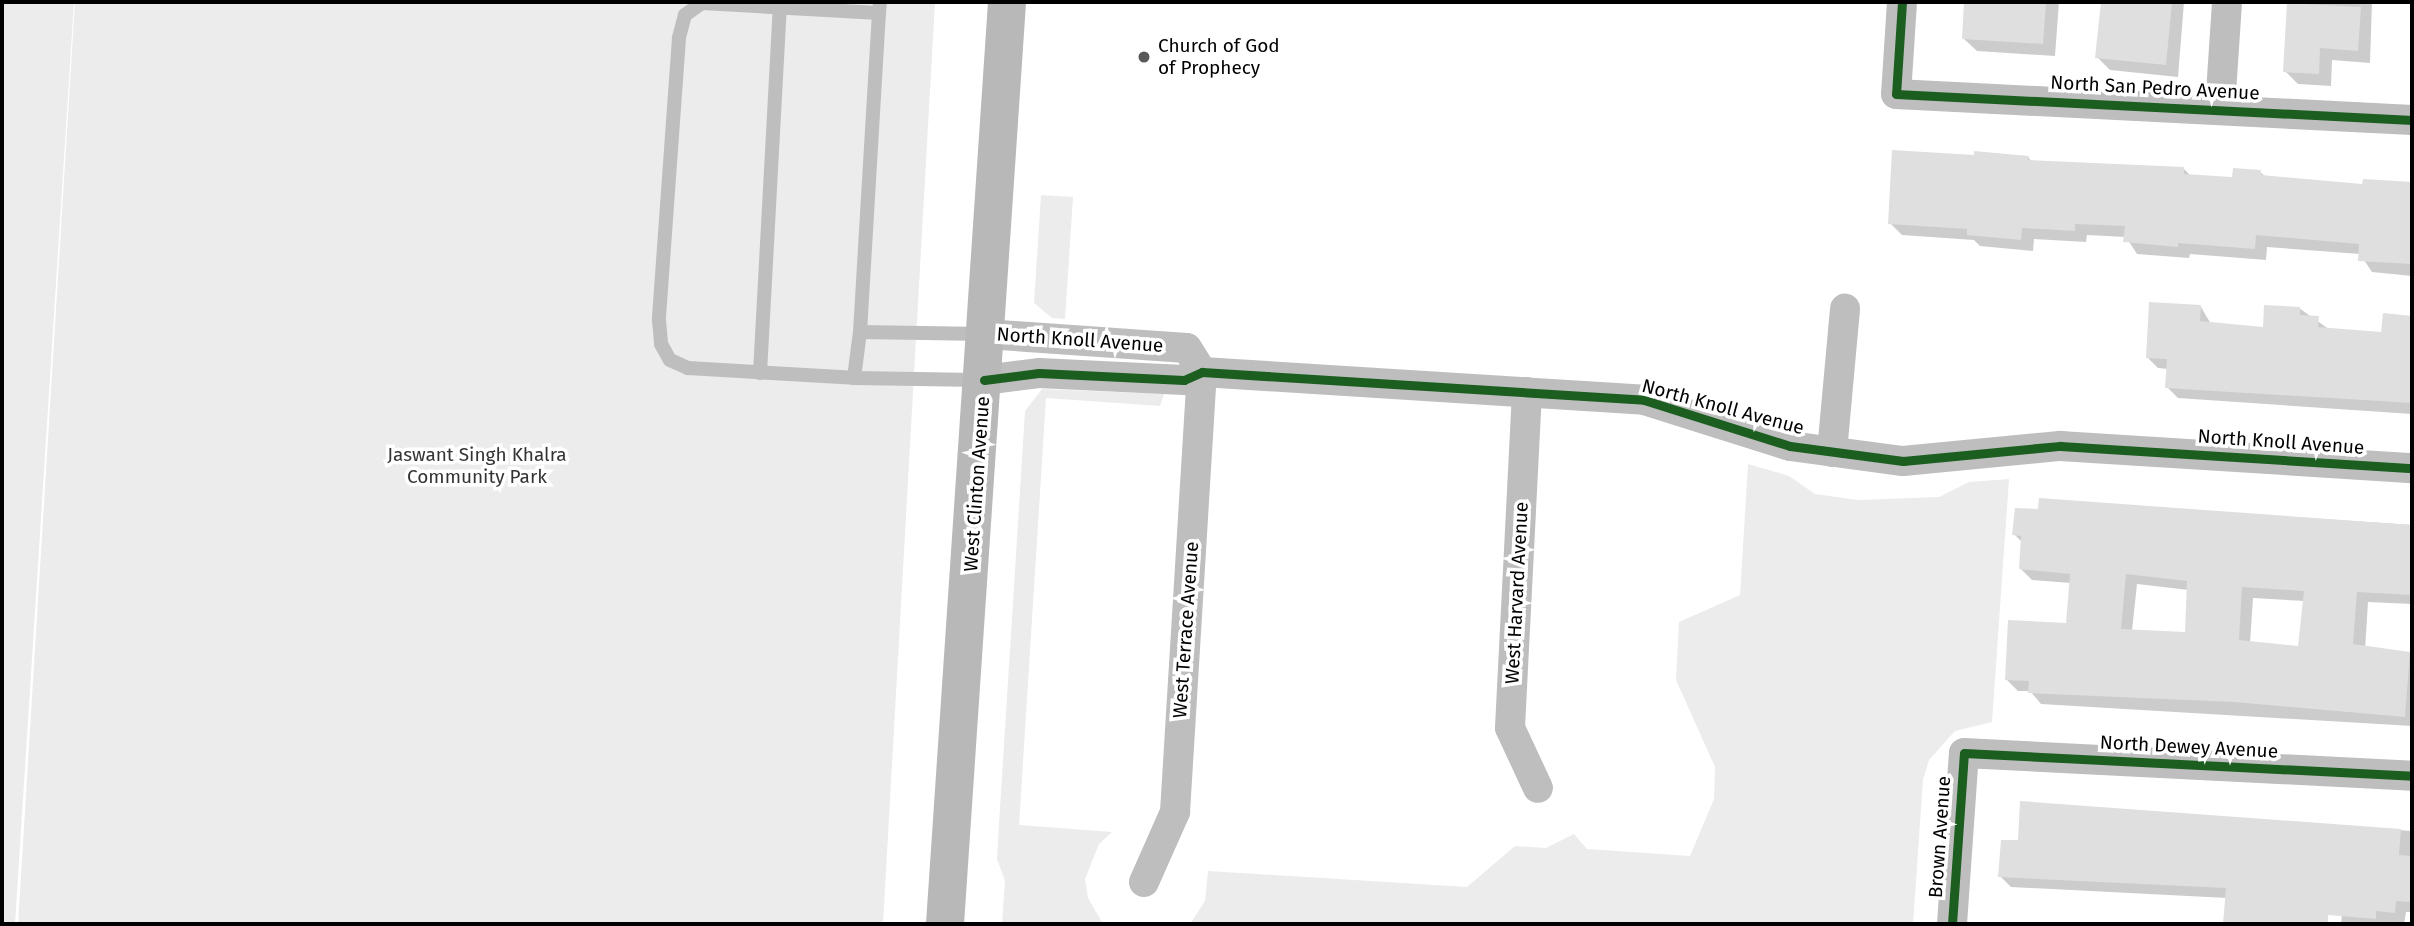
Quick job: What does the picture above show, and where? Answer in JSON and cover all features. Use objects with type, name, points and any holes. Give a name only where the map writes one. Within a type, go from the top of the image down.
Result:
[{"type":"main road","name":"West Clinton Avenue","points":[[945,924],[984,380],[1007,2]]},
{"type":"street","name":"North San Pedro Avenue","points":[[1902,2],[1896,94],[2220,108],[2412,120]]},
{"type":"street","points":[[2220,108],[2227,2]]},
{"type":"street","points":[[1832,452],[1845,310]]},
{"type":"street","name":"North Knoll Avenue","points":[[986,334],[1186,348],[1202,372]]},
{"type":"street","name":"North Knoll Avenue","points":[[984,380],[1040,373],[1184,380],[1202,372],[1644,400],[1790,446],[1903,461],[2060,446],[2412,468]]},
{"type":"street","name":"West Terrace Avenue","points":[[1144,882],[1175,812],[1202,372]]},
{"type":"street","name":"West Harvard Avenue","points":[[1527,392],[1510,727],[1538,788]]},
{"type":"street","name":"North Dewey Avenue","points":[[1964,753],[2412,776]]},
{"type":"street","name":"Brown Avenue","points":[[1952,924],[1964,753]]},
{"type":"lane","points":[[854,378],[860,332],[879,8],[780,8],[702,3],[685,15],[679,38],[659,320],[661,344],[670,360],[688,368],[760,373],[854,378],[984,380]]},
{"type":"lane","points":[[760,373],[780,8]]},
{"type":"lane","points":[[860,332],[986,334]]},
{"type":"green space","points":[[2,2],[74,2],[15,924],[2,924]]},
{"type":"green space","name":"Jaswant Singh Khalra Community Park","points":[[75,2],[935,2],[883,924],[18,924]]},
{"type":"green space","points":[[1041,195],[1073,197],[1065,319],[1052,318],[1034,303]]},
{"type":"green space","points":[[1042,389],[1164,394],[1160,406],[1046,398],[1019,825],[1112,832],[1099,844],[1085,879],[1088,898],[1103,924],[1002,924],[1005,881],[997,859],[1025,411]]},
{"type":"green space","points":[[1748,464],[1789,476],[1815,494],[1858,500],[1939,497],[1969,482],[2009,479],[1992,722],[1955,731],[1929,760],[1923,780],[1913,924],[1190,924],[1205,901],[1208,871],[1467,887],[1515,846],[1546,848],[1574,834],[1587,849],[1690,856],[1714,799],[1715,767],[1676,680],[1679,622],[1740,595]]},
{"type":"building","points":[[1964,2],[2046,2],[2043,44],[1962,39]]},
{"type":"building","points":[[2101,2],[2172,2],[2166,65],[2095,58]]},
{"type":"building","points":[[2287,3],[2361,7],[2358,51],[2320,48],[2319,74],[2283,72]]},
{"type":"building","points":[[1892,150],[1974,155],[1974,151],[2029,156],[2028,160],[2184,167],[2184,174],[2232,177],[2233,168],[2261,170],[2261,175],[2362,184],[2363,179],[2412,182],[2412,264],[2358,261],[2359,244],[2256,235],[2255,249],[2178,243],[2178,247],[2123,242],[2125,226],[2075,224],[2075,231],[2022,228],[2021,240],[1967,235],[1967,229],[1888,224]]},
{"type":"building","points":[[2149,302],[2201,305],[2200,321],[2263,327],[2264,305],[2300,307],[2300,315],[2319,316],[2318,327],[2381,332],[2383,313],[2412,316],[2412,403],[2165,388],[2167,359],[2146,358]]},
{"type":"building","points":[[2039,498],[2412,525],[2412,595],[2357,592],[2353,644],[2410,652],[2405,717],[2234,702],[2028,693],[2029,681],[2005,680],[2008,620],[2066,623],[2070,574],[2019,569],[2021,536],[2012,535],[2015,508],[2038,509]],"holes":[[[2126,574],[2187,581],[2185,632],[2121,629]],[[2242,587],[2304,591],[2298,646],[2239,640]]]},
{"type":"building","points":[[2020,801],[2401,829],[2399,855],[2412,856],[2412,902],[2396,901],[2395,913],[2376,911],[2376,919],[2328,915],[2328,924],[2223,924],[2226,888],[1998,877],[2001,840],[2018,840]]},
{"type":"cycle path","points":[[1902,2],[1896,94],[2412,120]]},
{"type":"cycle path","points":[[984,380],[1039,373],[1184,380],[1202,372],[1644,400],[1790,446],[1903,461],[2060,446],[2412,468]]},
{"type":"cycle path","points":[[1952,924],[1964,753],[2412,776]]},
{"type":"place","name":"Church of God of Prophecy","points":[[1144,57]]}]
